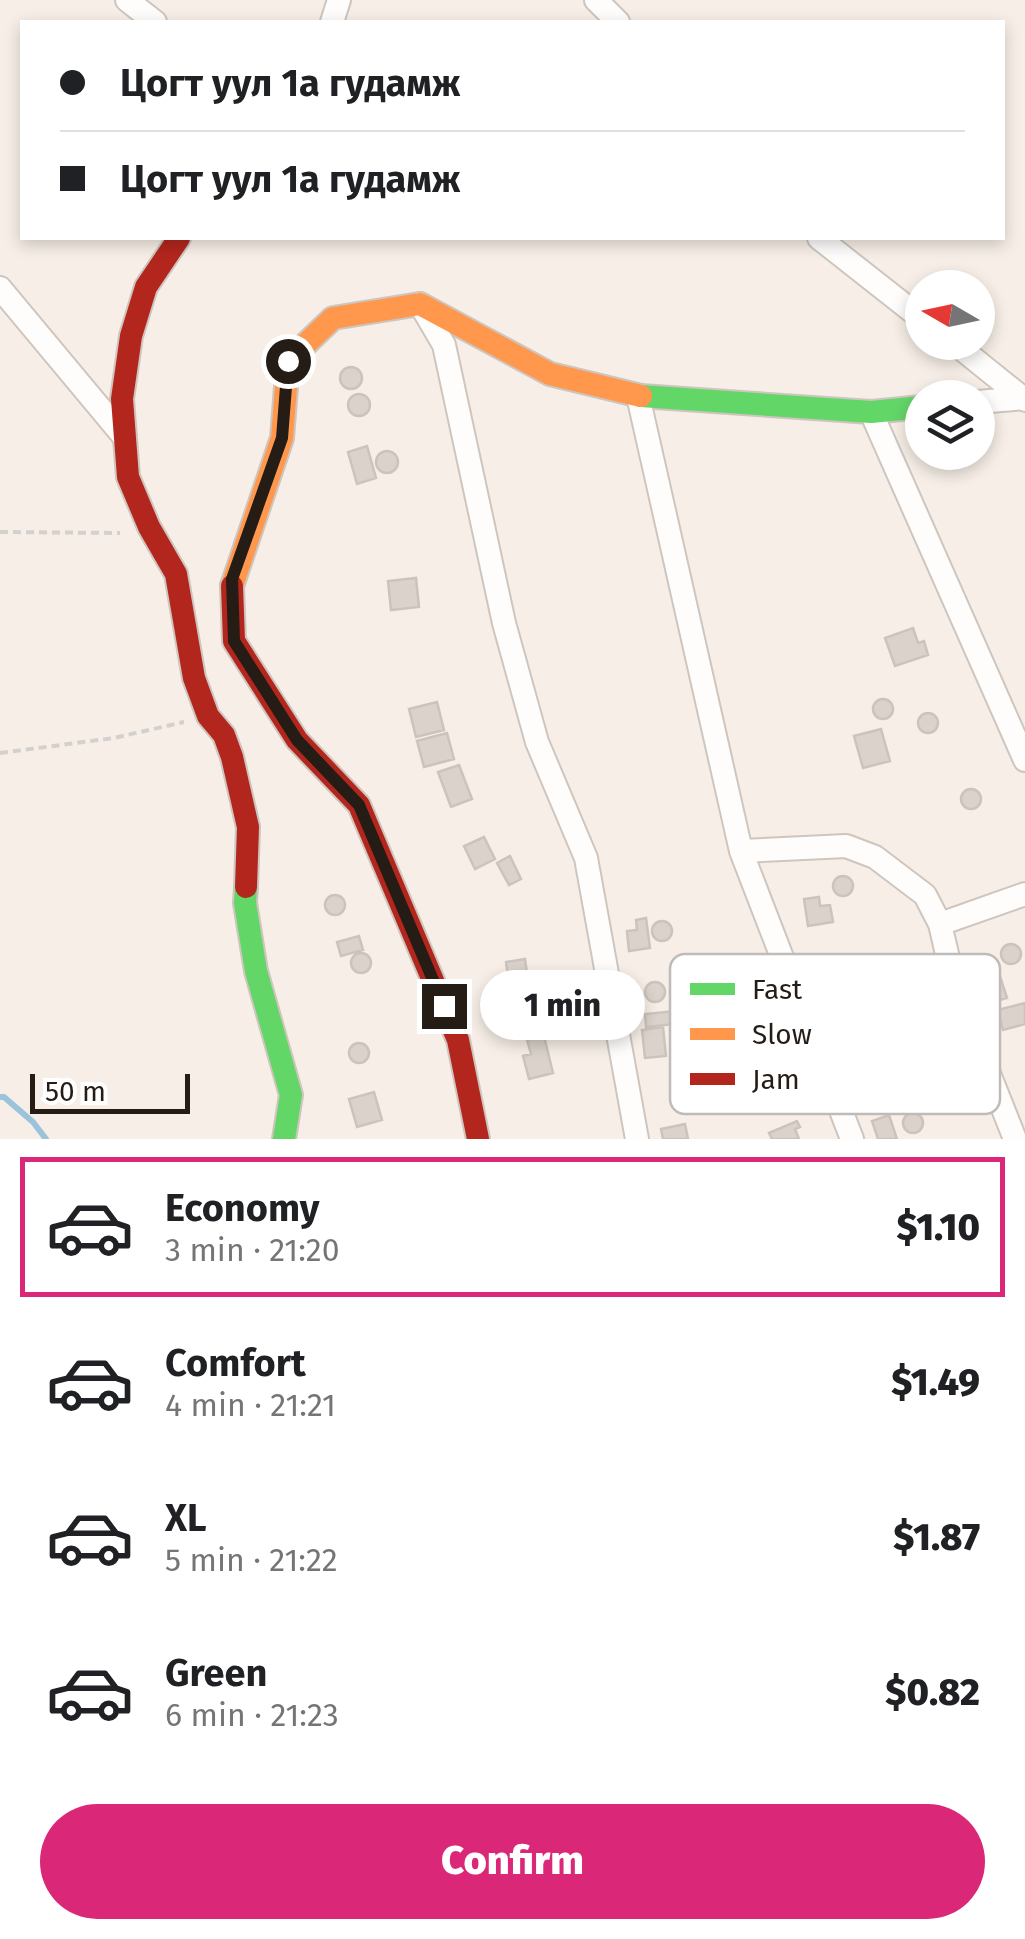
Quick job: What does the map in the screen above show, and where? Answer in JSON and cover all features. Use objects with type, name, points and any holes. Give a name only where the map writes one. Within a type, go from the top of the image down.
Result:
[{"type":"street","points":[[127,0],[152,20]]},
{"type":"street","points":[[596,0],[616,20]]},
{"type":"street","points":[[178,240],[146,287],[131,336],[122,398],[128,476],[148,526],[176,574],[194,678],[208,716],[224,735],[232,757],[248,827],[244,902],[256,972],[291,1095],[284,1139]]},
{"type":"street","points":[[822,240],[905,306]]},
{"type":"street","points":[[0,288],[125,438]]},
{"type":"street","points":[[420,304],[444,345],[504,622],[537,742],[586,858],[637,1139]]},
{"type":"street","points":[[478,1139],[458,1040],[359,805],[297,740],[234,641],[232,579],[282,438],[288,361],[333,318],[420,304],[550,374],[638,396],[871,412],[905,409]]},
{"type":"street","points":[[976,360],[1025,399]]},
{"type":"street","points":[[638,396],[740,851],[780,954]]},
{"type":"street","points":[[995,401],[1025,399]]},
{"type":"street","points":[[871,412],[1025,760]]},
{"type":"street","points":[[740,851],[846,846],[875,857],[925,896],[940,924],[948,954]]},
{"type":"street","points":[[940,924],[1025,894]]},
{"type":"street","points":[[1000,1101],[1015,1139]]},
{"type":"street","points":[[842,1114],[852,1139]]},
{"type":"path","points":[[0,532],[130,533]]},
{"type":"path","points":[[0,753],[114,738],[208,716]]},
{"type":"building","points":[[351,367],[359,370],[359,386],[351,389],[343,386],[340,378],[343,370]]},
{"type":"building","points":[[359,394],[367,397],[367,413],[359,416],[351,413],[348,405],[351,397]]},
{"type":"building","points":[[367,446],[376,478],[357,484],[348,452]]},
{"type":"building","points":[[387,451],[395,454],[395,470],[387,473],[379,470],[376,462],[379,454]]},
{"type":"building","points":[[416,578],[419,607],[391,610],[388,581]]},
{"type":"building","points":[[913,628],[918,643],[924,641],[928,655],[895,666],[885,638]]},
{"type":"building","points":[[883,699],[893,709],[883,719],[873,709]]},
{"type":"building","points":[[437,702],[444,730],[416,737],[409,709]]},
{"type":"building","points":[[928,713],[938,723],[928,733],[918,723]]},
{"type":"building","points":[[881,729],[890,761],[863,768],[854,736]]},
{"type":"building","points":[[447,733],[454,759],[424,767],[417,741]]},
{"type":"building","points":[[459,765],[472,799],[451,807],[438,772]]},
{"type":"building","points":[[971,789],[981,799],[971,809],[961,799]]},
{"type":"building","points":[[484,837],[495,859],[475,869],[464,846]]},
{"type":"building","points":[[510,856],[521,879],[509,885],[497,863]]},
{"type":"building","points":[[843,876],[853,886],[843,896],[833,886]]},
{"type":"building","points":[[335,895],[345,905],[335,915],[325,905]]},
{"type":"building","points":[[819,897],[820,906],[830,905],[833,922],[808,926],[804,899]]},
{"type":"building","points":[[646,918],[650,948],[629,951],[627,931],[637,930],[636,920]]},
{"type":"building","points":[[662,921],[672,931],[662,941],[652,931]]},
{"type":"building","points":[[359,936],[363,950],[341,956],[337,942]]},
{"type":"building","points":[[1011,944],[1021,954],[1011,964],[1001,954]]},
{"type":"building","points":[[361,953],[371,963],[361,973],[351,963]]},
{"type":"building","points":[[525,959],[527,973],[534,972],[535,980],[509,983],[506,962]]},
{"type":"building","points":[[1000,976],[1007,998],[1000,1000]]},
{"type":"building","points":[[655,982],[665,992],[655,1002],[645,992]]},
{"type":"building","points":[[1025,1003],[1025,1024],[1003,1030],[1000,1009]]},
{"type":"building","points":[[670,1012],[670,1025],[646,1027],[645,1014]]},
{"type":"building","points":[[663,1027],[666,1056],[645,1058],[642,1030]]},
{"type":"building","points":[[544,1036],[553,1073],[529,1079],[523,1056],[531,1054],[527,1040]]},
{"type":"building","points":[[359,1043],[369,1053],[359,1063],[349,1053]]},
{"type":"building","points":[[374,1092],[382,1120],[357,1127],[349,1099]]},
{"type":"building","points":[[889,1115],[897,1139],[878,1139],[872,1121]]},
{"type":"building","points":[[906,1116],[920,1116],[920,1130],[906,1130]]},
{"type":"building","points":[[797,1121],[799,1139],[772,1139],[769,1133]]},
{"type":"building","points":[[685,1124],[688,1139],[663,1139],[661,1129]]},
{"type":"waterway","points":[[0,1097],[33,1122],[46,1139]]},
{"type":"traffic: fast","points":[[641,396],[871,412],[905,409]]},
{"type":"traffic: fast","points":[[246,887],[256,971],[291,1095],[284,1139]]},
{"type":"traffic: slow","points":[[232,586],[282,438],[288,361],[333,318],[420,304],[550,374],[641,396]]},
{"type":"traffic: jam","points":[[178,240],[146,287],[131,336],[122,399],[128,477],[149,527],[176,574],[194,678],[208,716],[224,735],[232,757],[248,827],[246,887]]},
{"type":"traffic: jam","points":[[232,586],[234,641],[297,740],[359,805],[458,1040],[478,1139]]},
{"type":"route","points":[[288,361],[282,438],[232,579],[234,641],[297,740],[359,805],[444,1006]]}]
